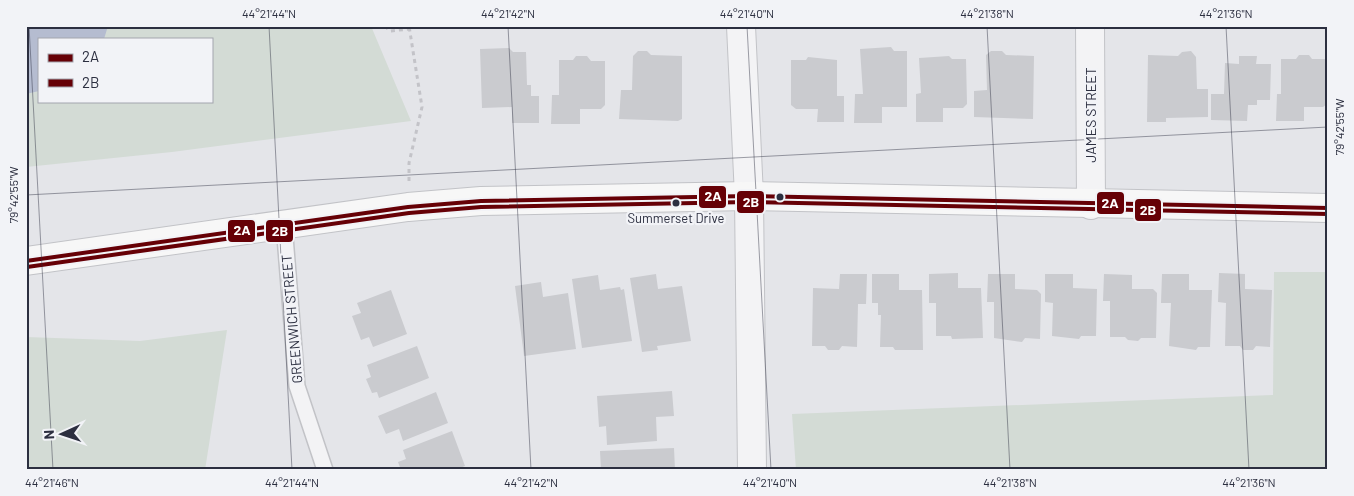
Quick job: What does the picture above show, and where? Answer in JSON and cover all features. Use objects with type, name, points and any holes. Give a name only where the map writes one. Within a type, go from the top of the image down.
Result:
[{"type":"main road","points":[[26,261],[408,207],[481,201],[749,196],[1328,208]]},
{"type":"street","points":[[740,26],[749,196],[752,470]]},
{"type":"street","name":"JAMES STREET","points":[[1090,26],[1091,204]]},
{"type":"lane","name":"GREENWICH STREET","points":[[284,224],[297,386],[325,470]]},
{"type":"path","points":[[385,26],[390,31],[409,28],[422,107],[409,163],[408,207]]},
{"type":"shaded area","points":[[26,26],[371,26],[411,121],[172,152],[26,167]]},
{"type":"shaded area","points":[[1274,272],[1328,272],[1328,470],[796,470],[792,414],[1273,395]]},
{"type":"shaded area","points":[[227,330],[205,470],[26,470],[26,337],[140,341]]},
{"type":"water","points":[[26,26],[108,26],[104,38],[38,38],[38,91],[26,94]]},
{"type":"building","points":[[891,47],[894,51],[907,51],[907,107],[882,107],[882,123],[854,123],[855,94],[863,94],[860,49]]},
{"type":"building","points":[[509,48],[513,52],[526,52],[527,85],[531,85],[531,96],[539,96],[539,123],[512,123],[512,107],[482,108],[480,49]]},
{"type":"building","points":[[638,51],[647,51],[651,55],[682,56],[682,119],[678,121],[619,119],[621,90],[632,90],[633,56]]},
{"type":"building","points":[[991,51],[1002,51],[1006,55],[1034,56],[1033,119],[974,117],[974,91],[987,90],[986,55]]},
{"type":"building","points":[[1191,51],[1196,57],[1197,89],[1208,89],[1208,117],[1166,118],[1166,122],[1147,122],[1148,55],[1178,56],[1182,52]]},
{"type":"building","points":[[1299,55],[1309,55],[1312,59],[1327,59],[1327,104],[1323,107],[1304,107],[1304,121],[1276,121],[1277,94],[1281,94],[1281,59],[1296,59]]},
{"type":"building","points":[[576,56],[587,56],[591,61],[605,61],[605,105],[601,109],[580,109],[580,124],[551,124],[552,95],[559,95],[559,60],[573,60]]},
{"type":"building","points":[[949,56],[952,59],[966,59],[967,104],[963,108],[943,108],[943,122],[916,122],[916,94],[921,93],[919,58]]},
{"type":"building","points":[[1239,56],[1257,56],[1256,64],[1271,64],[1270,100],[1257,100],[1257,105],[1248,105],[1247,121],[1211,120],[1211,94],[1224,94],[1225,63],[1239,64]]},
{"type":"building","points":[[808,57],[837,60],[837,96],[844,96],[844,122],[817,122],[818,109],[796,109],[791,105],[791,60],[806,60]]},
{"type":"building","points":[[958,273],[958,288],[981,288],[983,338],[952,339],[951,336],[936,336],[936,303],[929,303],[929,274]]},
{"type":"building","points":[[1219,273],[1245,274],[1245,289],[1272,290],[1270,347],[1256,346],[1253,350],[1243,350],[1240,346],[1225,346],[1226,303],[1218,302]]},
{"type":"building","points":[[656,274],[658,289],[682,286],[691,341],[657,346],[658,350],[642,352],[630,278]]},
{"type":"building","points":[[840,274],[867,274],[866,304],[858,304],[857,347],[842,346],[839,350],[828,350],[825,346],[812,346],[813,288],[839,289]]},
{"type":"building","points":[[872,274],[899,274],[899,290],[922,290],[923,350],[895,350],[893,347],[880,347],[881,315],[878,315],[878,303],[872,303]]},
{"type":"building","points":[[988,274],[1015,274],[1015,289],[1037,290],[1041,294],[1040,339],[1025,338],[1022,342],[994,338],[994,302],[987,302]]},
{"type":"building","points":[[1045,274],[1073,274],[1073,288],[1097,289],[1096,336],[1081,336],[1079,339],[1052,336],[1053,303],[1045,302]]},
{"type":"building","points":[[1104,274],[1132,275],[1132,289],[1153,289],[1157,293],[1156,338],[1141,338],[1138,341],[1128,340],[1125,337],[1110,337],[1110,301],[1103,301]]},
{"type":"building","points":[[1162,274],[1189,274],[1189,290],[1212,290],[1210,347],[1198,347],[1196,350],[1169,346],[1171,303],[1161,303]]},
{"type":"building","points":[[598,275],[600,290],[620,287],[621,290],[624,289],[632,341],[582,348],[572,279]]},
{"type":"building","points":[[541,282],[543,297],[568,293],[576,349],[524,356],[515,286]]},
{"type":"building","points":[[391,290],[407,334],[373,347],[369,337],[361,340],[352,316],[361,313],[357,303]]},
{"type":"building","points":[[417,346],[429,378],[379,398],[377,392],[372,393],[366,379],[371,377],[367,365]]},
{"type":"building","points":[[672,391],[674,416],[656,417],[657,441],[607,445],[606,426],[599,427],[597,396]]},
{"type":"building","points":[[436,392],[448,423],[403,441],[399,429],[386,434],[378,416]]},
{"type":"building","points":[[452,431],[465,466],[455,470],[401,470],[398,462],[406,459],[403,450]]},
{"type":"building","points":[[674,448],[675,470],[601,470],[600,451]]},
{"type":"transit line","name":"2A","points":[[26,261],[408,207],[481,201],[749,196],[1328,208]]},
{"type":"transit line","name":"2B","points":[[27,267],[409,213],[481,207],[749,202],[1328,214]]},
{"type":"place","name":"Summerset Drive","points":[[676,203]]}]
